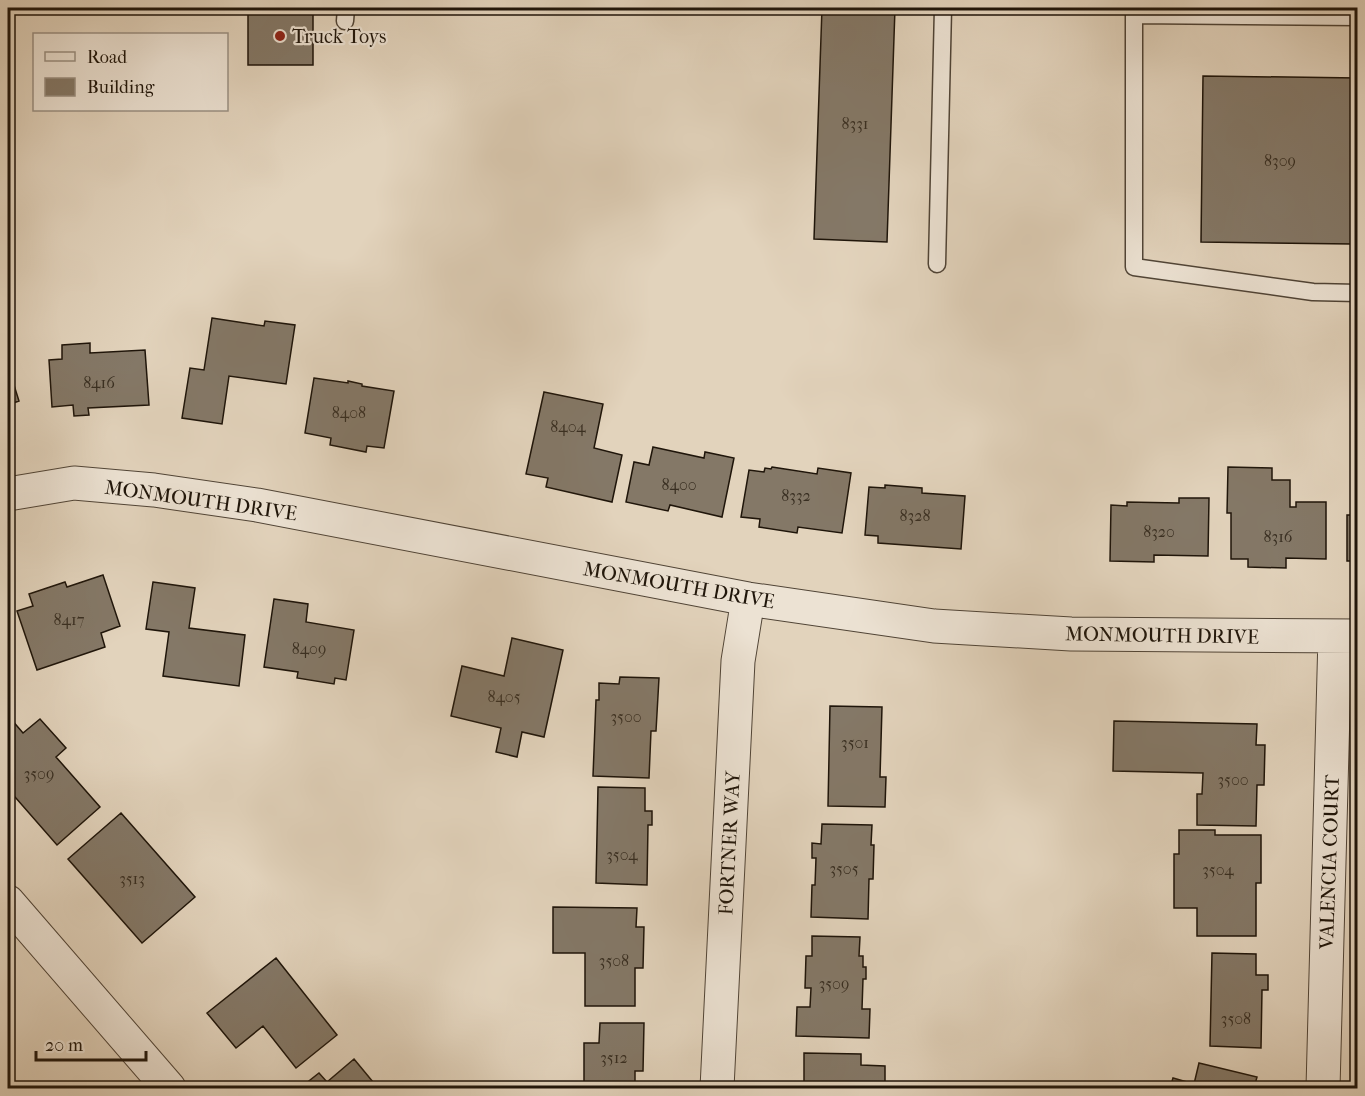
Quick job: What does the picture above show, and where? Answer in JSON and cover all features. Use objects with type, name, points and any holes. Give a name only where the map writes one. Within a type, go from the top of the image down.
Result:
[{"type":"street","name":"MONMOUTH DRIVE","points":[[8,494],[74,483],[154,490],[269,507],[748,599],[934,626],[1071,634],[1346,636]]},
{"type":"street","name":"FORTNER WAY","points":[[717,1089],[738,661],[748,599]]},
{"type":"street","name":"VALENCIA COURT","points":[[1323,1089],[1346,636]]},
{"type":"street","points":[[8,902],[169,1089]]},
{"type":"lane","points":[[937,264],[943,8]]},
{"type":"lane","points":[[1358,17],[1134,11],[1134,267],[1313,292],[1358,294]]},
{"type":"building","name":"Truck Toys","points":[[248,8],[313,8],[313,65],[248,65]]},
{"type":"building","points":[[822,8],[895,8],[887,242],[814,239]]},
{"type":"building","points":[[1203,76],[1358,78],[1358,281],[1351,281],[1352,244],[1201,242]]},
{"type":"building","points":[[212,318],[264,326],[265,321],[295,325],[286,384],[229,376],[222,424],[182,418],[190,368],[204,370]]},
{"type":"building","points":[[90,343],[90,353],[145,350],[149,405],[88,408],[89,415],[74,416],[73,405],[52,407],[49,360],[62,359],[62,345]]},
{"type":"building","points":[[8,366],[19,401],[8,405]]},
{"type":"building","points":[[314,378],[348,383],[348,381],[362,384],[362,386],[394,391],[384,448],[367,446],[366,452],[330,445],[331,438],[305,433]]},
{"type":"building","points":[[544,392],[603,404],[594,448],[622,455],[612,502],[546,487],[548,478],[526,474]]},
{"type":"building","points":[[653,447],[704,458],[705,452],[734,458],[722,517],[670,505],[668,511],[626,502],[634,462],[649,465]]},
{"type":"building","points":[[772,467],[817,474],[818,468],[851,473],[842,533],[798,527],[797,533],[759,527],[760,519],[741,517],[749,470],[764,472],[765,468],[771,469]]},
{"type":"building","points":[[1228,467],[1272,468],[1272,480],[1290,480],[1290,507],[1296,507],[1296,502],[1326,502],[1326,559],[1286,558],[1286,568],[1248,567],[1248,559],[1231,559],[1231,513],[1227,513]]},
{"type":"building","points":[[885,485],[922,488],[922,493],[965,496],[961,549],[878,543],[878,536],[865,535],[869,487],[885,488]]},
{"type":"building","points":[[1179,498],[1209,498],[1208,556],[1154,555],[1154,562],[1110,561],[1111,505],[1127,506],[1127,502],[1179,503]]},
{"type":"building","points":[[1347,515],[1358,515],[1358,561],[1347,561]]},
{"type":"building","points":[[103,575],[120,626],[101,633],[105,647],[37,670],[17,611],[33,606],[29,594],[65,582],[67,587]]},
{"type":"building","points":[[153,582],[195,588],[189,628],[245,635],[239,686],[163,676],[169,632],[146,629]]},
{"type":"building","points":[[274,599],[308,604],[306,622],[354,630],[346,680],[335,678],[334,684],[297,678],[298,672],[264,667]]},
{"type":"building","points":[[512,638],[563,650],[544,737],[522,732],[517,757],[496,752],[501,728],[451,716],[462,666],[504,676]]},
{"type":"building","points":[[620,677],[659,678],[656,731],[651,731],[649,778],[593,776],[596,700],[599,700],[599,683],[619,684]]},
{"type":"building","points":[[830,706],[882,707],[880,777],[886,777],[885,807],[828,806]]},
{"type":"building","points":[[11,719],[23,733],[40,719],[66,748],[56,757],[100,807],[57,845],[8,789],[8,722]]},
{"type":"building","points":[[1114,721],[1257,724],[1256,745],[1265,745],[1264,785],[1257,785],[1256,826],[1197,825],[1197,794],[1202,794],[1203,773],[1113,771]]},
{"type":"building","points":[[598,787],[645,788],[645,811],[652,811],[652,825],[648,825],[647,885],[596,883]]},
{"type":"building","points":[[121,813],[195,897],[142,943],[68,859]]},
{"type":"building","points":[[822,824],[872,825],[873,879],[869,879],[868,919],[811,917],[816,858],[812,858],[812,843],[821,844]]},
{"type":"building","points":[[1179,830],[1215,830],[1215,835],[1261,835],[1261,883],[1256,883],[1256,936],[1197,936],[1197,908],[1174,908],[1174,854],[1179,854]]},
{"type":"building","points":[[553,907],[637,908],[636,927],[644,927],[643,968],[635,968],[635,1006],[585,1006],[585,953],[553,953]]},
{"type":"building","points":[[812,936],[860,937],[859,956],[863,956],[863,967],[866,967],[866,979],[863,979],[862,1009],[870,1009],[869,1038],[796,1036],[797,1007],[810,1007],[811,988],[805,988],[806,956],[812,956]]},
{"type":"building","points":[[1212,953],[1256,954],[1256,975],[1268,975],[1268,990],[1262,990],[1261,1048],[1210,1046]]},
{"type":"building","points":[[276,958],[337,1035],[296,1068],[263,1026],[236,1048],[207,1013]]},
{"type":"building","points":[[600,1023],[644,1023],[643,1071],[635,1071],[635,1088],[584,1088],[584,1043],[599,1043]]},
{"type":"building","points":[[804,1053],[861,1054],[861,1065],[885,1066],[885,1088],[804,1088]]},
{"type":"building","points":[[354,1059],[378,1088],[300,1088],[319,1073],[327,1082]]},
{"type":"building","points":[[1199,1063],[1257,1077],[1254,1088],[1170,1088],[1173,1078],[1194,1084]]},
{"type":"place","name":"Truck Toys","points":[[280,36]]}]
